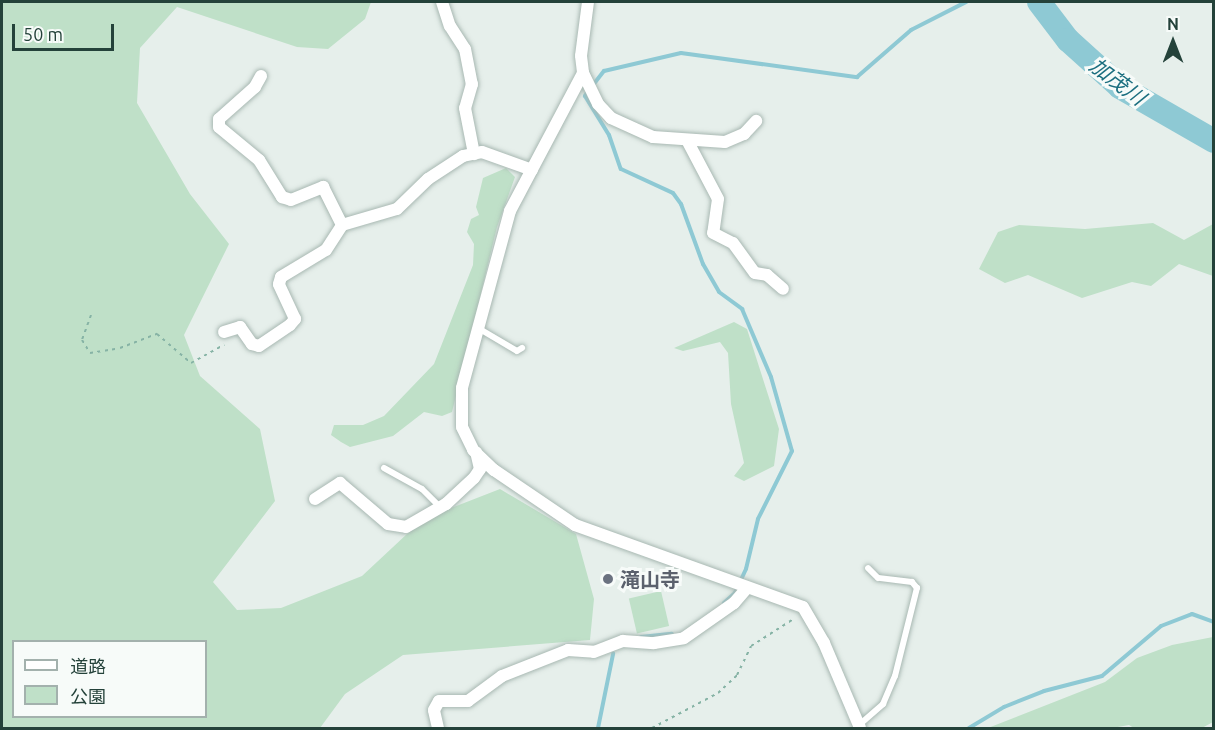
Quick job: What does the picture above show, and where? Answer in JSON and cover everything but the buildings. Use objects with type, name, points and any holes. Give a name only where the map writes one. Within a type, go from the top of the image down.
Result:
[{"type":"street","points":[[441,2],[450,26],[465,49],[471,84],[465,108],[474,154]]},
{"type":"street","points":[[588,2],[581,56],[583,73],[598,104],[620,125],[654,137],[688,142],[725,142],[744,134],[756,121]]},
{"type":"street","points":[[315,499],[340,483],[388,524],[406,527],[440,507],[474,478],[480,469],[476,452],[462,427],[459,406],[477,328],[510,212],[583,73]]},
{"type":"street","points":[[261,76],[255,87],[219,119],[219,127],[259,160],[282,197],[291,200],[323,187],[342,225]]},
{"type":"street","points":[[688,142],[718,199],[713,233],[733,243],[755,273],[767,275],[783,289]]},
{"type":"street","points":[[224,332],[232,327],[240,327],[259,346],[290,325],[294,319],[279,284],[281,277],[326,250],[342,225],[397,209],[428,179],[463,156],[482,152],[532,170]]},
{"type":"street","points":[[476,452],[515,486],[575,525],[681,561],[741,587],[787,598],[809,613],[859,727]]},
{"type":"street","points":[[438,729],[434,710],[439,701],[468,701],[502,676],[568,650],[594,652],[623,641],[654,643],[684,638],[734,603],[741,587]]},
{"type":"lane","points":[[477,328],[517,351],[522,348]]},
{"type":"lane","points":[[384,468],[422,489],[440,507]]},
{"type":"lane","points":[[859,727],[883,704],[896,676],[917,588],[912,582],[878,578],[867,568]]},
{"type":"path","points":[[90,315],[82,340],[90,352],[120,348],[157,334],[191,363],[201,361],[244,332]]},
{"type":"path","points":[[652,729],[718,693],[737,675],[751,646],[787,621],[809,613]]},
{"type":"green space","points":[[2,2],[371,2],[365,19],[328,49],[297,47],[177,7],[140,48],[137,103],[190,194],[229,244],[184,335],[200,376],[260,429],[275,501],[213,582],[237,610],[281,608],[362,576],[423,519],[500,489],[576,534],[594,599],[590,640],[403,655],[345,694],[320,728],[2,728]]},
{"type":"green space","points":[[506,168],[515,177],[497,227],[452,412],[442,416],[424,412],[393,436],[350,447],[341,442],[331,435],[334,425],[363,425],[384,416],[434,364],[473,265],[474,244],[467,232],[471,219],[479,215],[476,207],[483,178]]},
{"type":"green space","points":[[1153,223],[1184,240],[1213,224],[1213,276],[1179,264],[1151,286],[1132,282],[1082,298],[1028,275],[1005,283],[979,269],[998,232],[1019,225],[1085,229]]},
{"type":"green space","points":[[734,322],[747,329],[779,429],[774,466],[744,481],[734,476],[744,463],[731,404],[728,353],[720,342],[683,351],[674,348]]},
{"type":"green space","points":[[661,591],[669,626],[637,634],[629,598]]},
{"type":"green space","points":[[1213,637],[1213,722],[1202,728],[1134,728],[1129,725],[1112,728],[988,728],[1105,682],[1137,658],[1172,645]]},
{"type":"waterway","points":[[593,85],[604,71],[681,53],[857,77],[911,30],[966,2]]},
{"type":"waterway","name":"加茂川","points":[[1039,2],[1068,40],[1120,87],[1214,141]]},
{"type":"waterway","points":[[588,91],[585,96],[609,135],[621,169],[673,193],[681,204],[703,264],[719,292],[742,309],[771,377],[792,451],[758,519],[746,569],[735,593],[724,603]]},
{"type":"waterway","points":[[969,728],[1004,707],[1044,691],[1102,676],[1161,626],[1192,614],[1214,622]]},
{"type":"waterway","points":[[641,637],[672,634]]},
{"type":"waterway","points":[[598,728],[613,654]]},
{"type":"place","name":"滝山寺","points":[[608,579]]}]
